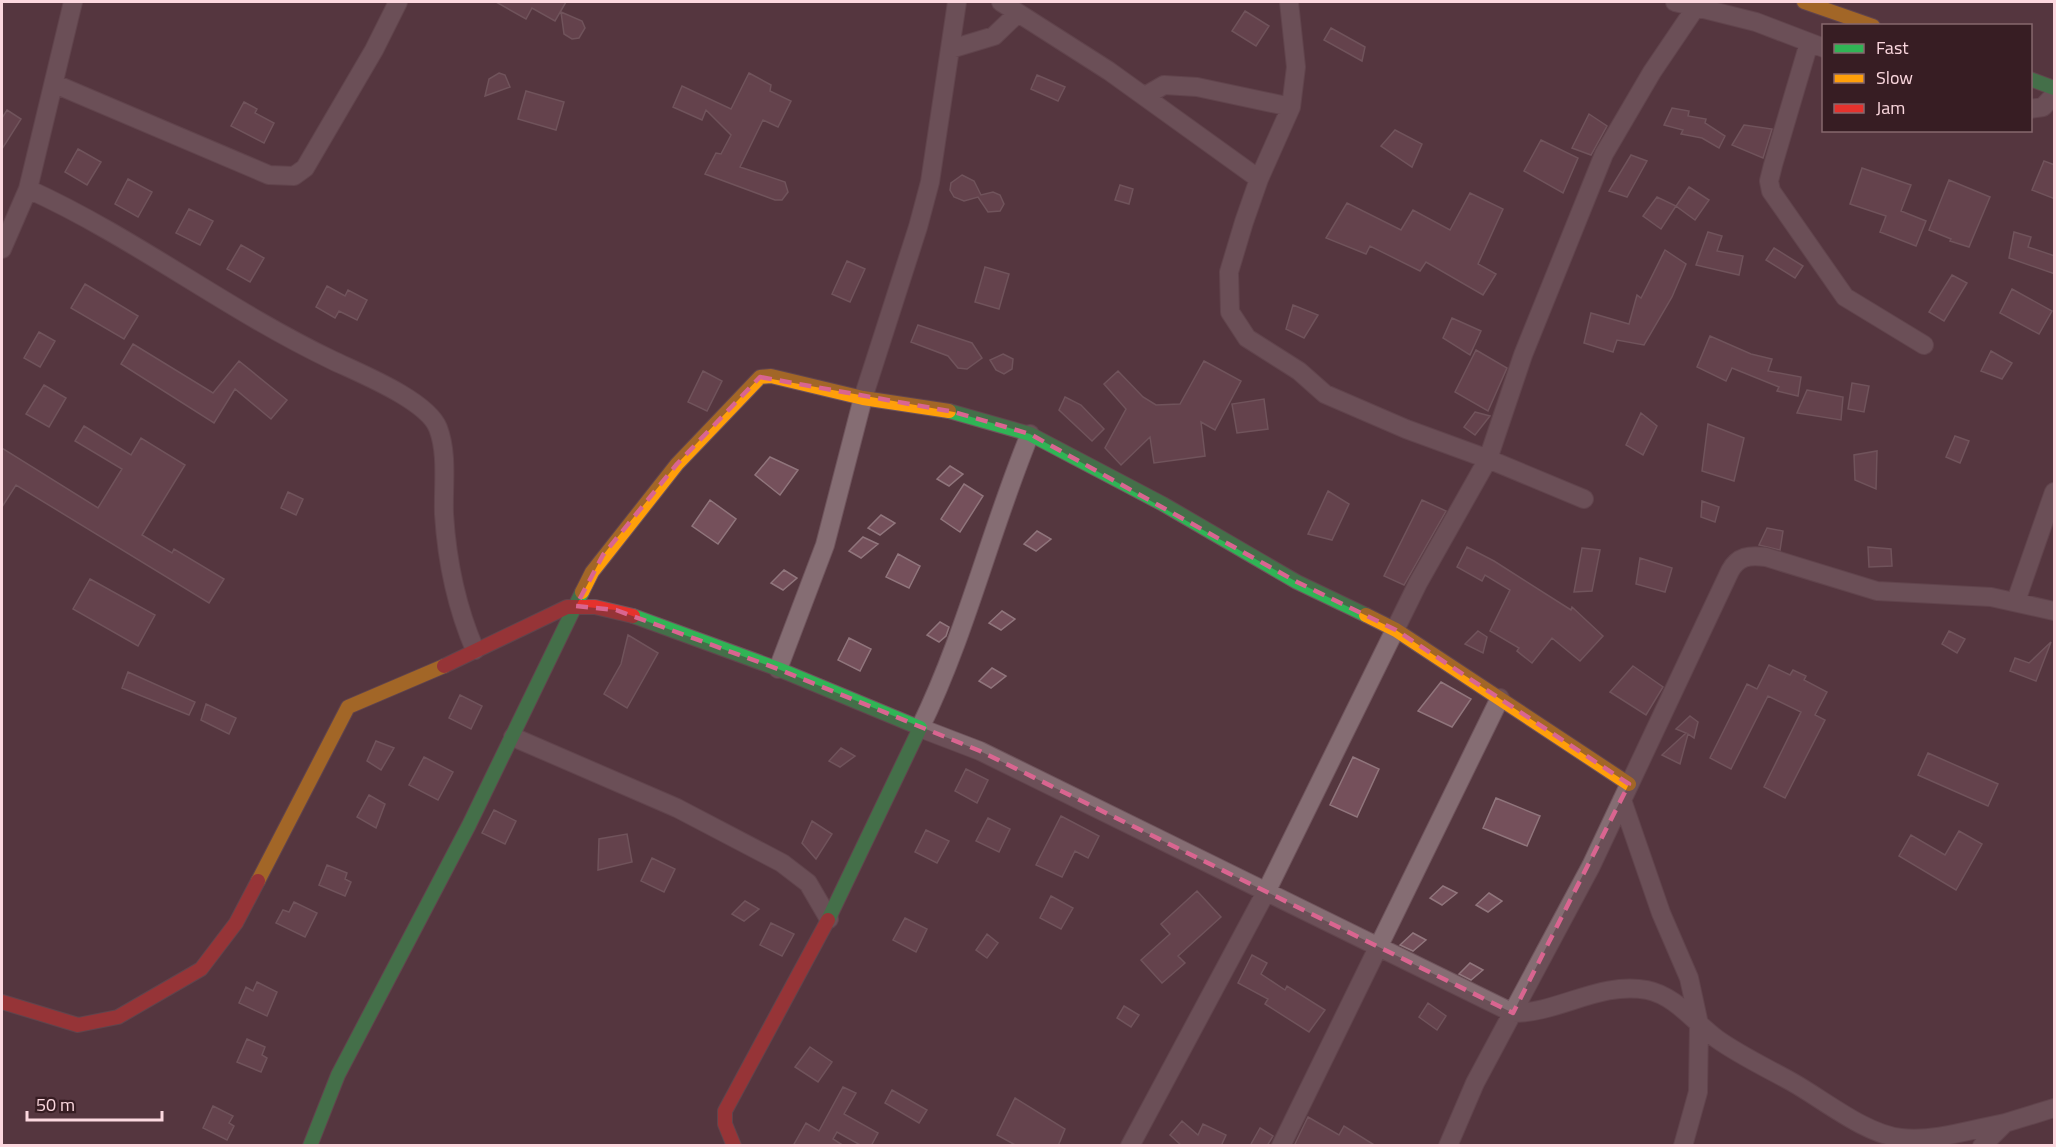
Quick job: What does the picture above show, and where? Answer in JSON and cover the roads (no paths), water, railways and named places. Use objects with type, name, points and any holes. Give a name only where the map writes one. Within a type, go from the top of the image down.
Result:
[{"type":"street","points":[[2,249],[28,189],[74,2]]},
{"type":"street","points":[[55,84],[269,175],[294,176],[305,168],[374,50],[398,2]]},
{"type":"street","points":[[778,669],[825,545],[863,398],[930,182],[957,2]]},
{"type":"street","points":[[1001,2],[1145,96],[1259,179]]},
{"type":"street","points":[[1289,2],[1296,68],[1291,107],[1259,179],[1229,272],[1230,312],[1242,332],[1338,401],[1584,499]]},
{"type":"street","points":[[1675,2],[1756,22],[1816,45],[1773,165],[1769,181],[1771,191],[1845,297],[1924,345]]},
{"type":"street","points":[[1803,2],[1868,24]]},
{"type":"street","points":[[1130,1146],[1267,890],[1447,528],[1488,459],[1523,355],[1604,154],[1646,82],[1696,7]]},
{"type":"street","points":[[951,49],[994,36],[1018,13]]},
{"type":"street","points":[[2032,79],[2055,88]]},
{"type":"street","points":[[1145,96],[1164,85],[1197,87],[1291,107]]},
{"type":"street","points":[[2032,109],[2043,107],[2055,95]]},
{"type":"street","points":[[28,189],[71,208],[157,258],[232,306],[308,349],[402,394],[424,412],[437,426],[443,449],[448,558],[454,593],[476,650]]},
{"type":"street","points":[[310,1146],[338,1075],[371,1008],[469,825],[592,573],[677,464],[750,385],[760,377],[771,376],[863,398],[923,405],[1030,434],[1162,504],[1297,582],[1396,630],[1500,698],[1626,792],[1661,913],[1689,978],[1699,1024],[1698,1092],[1683,1146]]},
{"type":"street","points":[[730,1143],[724,1124],[726,1111],[829,919],[942,682],[1005,495],[1030,434]]},
{"type":"street","points":[[2016,601],[2055,492]]},
{"type":"street","points":[[1448,1146],[1475,1083],[1591,866],[1730,572],[1742,558],[1766,557],[1886,593],[1950,594],[2016,601],[2055,611]]},
{"type":"street","points":[[2,1002],[78,1025],[101,1022],[118,1017],[201,969],[236,923],[348,706],[409,683],[560,609],[576,606],[616,610],[778,669],[980,751],[1267,890],[1513,1013],[1530,1013],[1581,996],[1628,988],[1666,997],[1743,1058],[1792,1082],[1881,1133],[1917,1139],[2005,1123],[2055,1108]]},
{"type":"street","points":[[1281,1146],[1500,698]]},
{"type":"street","points":[[513,737],[677,808],[782,863],[808,883],[829,919]]},
{"type":"street","points":[[1982,1146],[2005,1123]]}]
